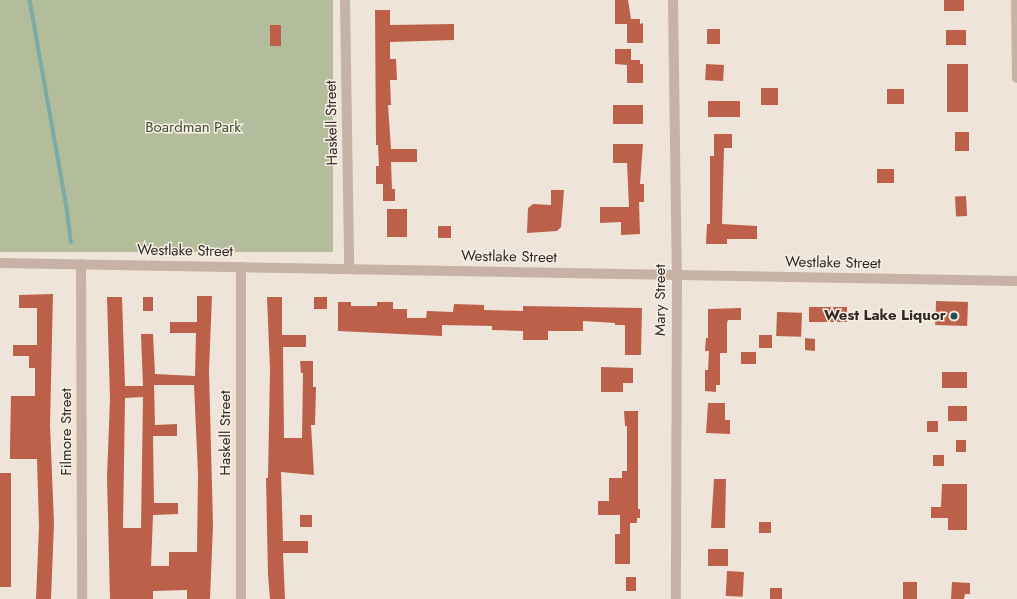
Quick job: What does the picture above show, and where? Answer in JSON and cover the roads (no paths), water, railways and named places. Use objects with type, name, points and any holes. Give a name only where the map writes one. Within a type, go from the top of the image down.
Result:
[{"type":"street","name":"Haskell Street","points":[[345,0],[349,269]]},
{"type":"street","name":"Mary Street","points":[[673,0],[677,275],[676,599]]},
{"type":"street","points":[[1016,0],[1017,78]]},
{"type":"street","name":"Westlake Street","points":[[0,263],[1017,281]]},
{"type":"street","name":"Filmore Street","points":[[81,264],[82,599]]},
{"type":"street","name":"Haskell Street","points":[[241,267],[241,599]]},
{"type":"waterway","points":[[30,0],[67,207],[71,242]]},
{"type":"place","name":"West Lake Liquor","points":[[954,316]]},
{"type":"park label","name":"Boardman Park","points":[[193,128]]}]
